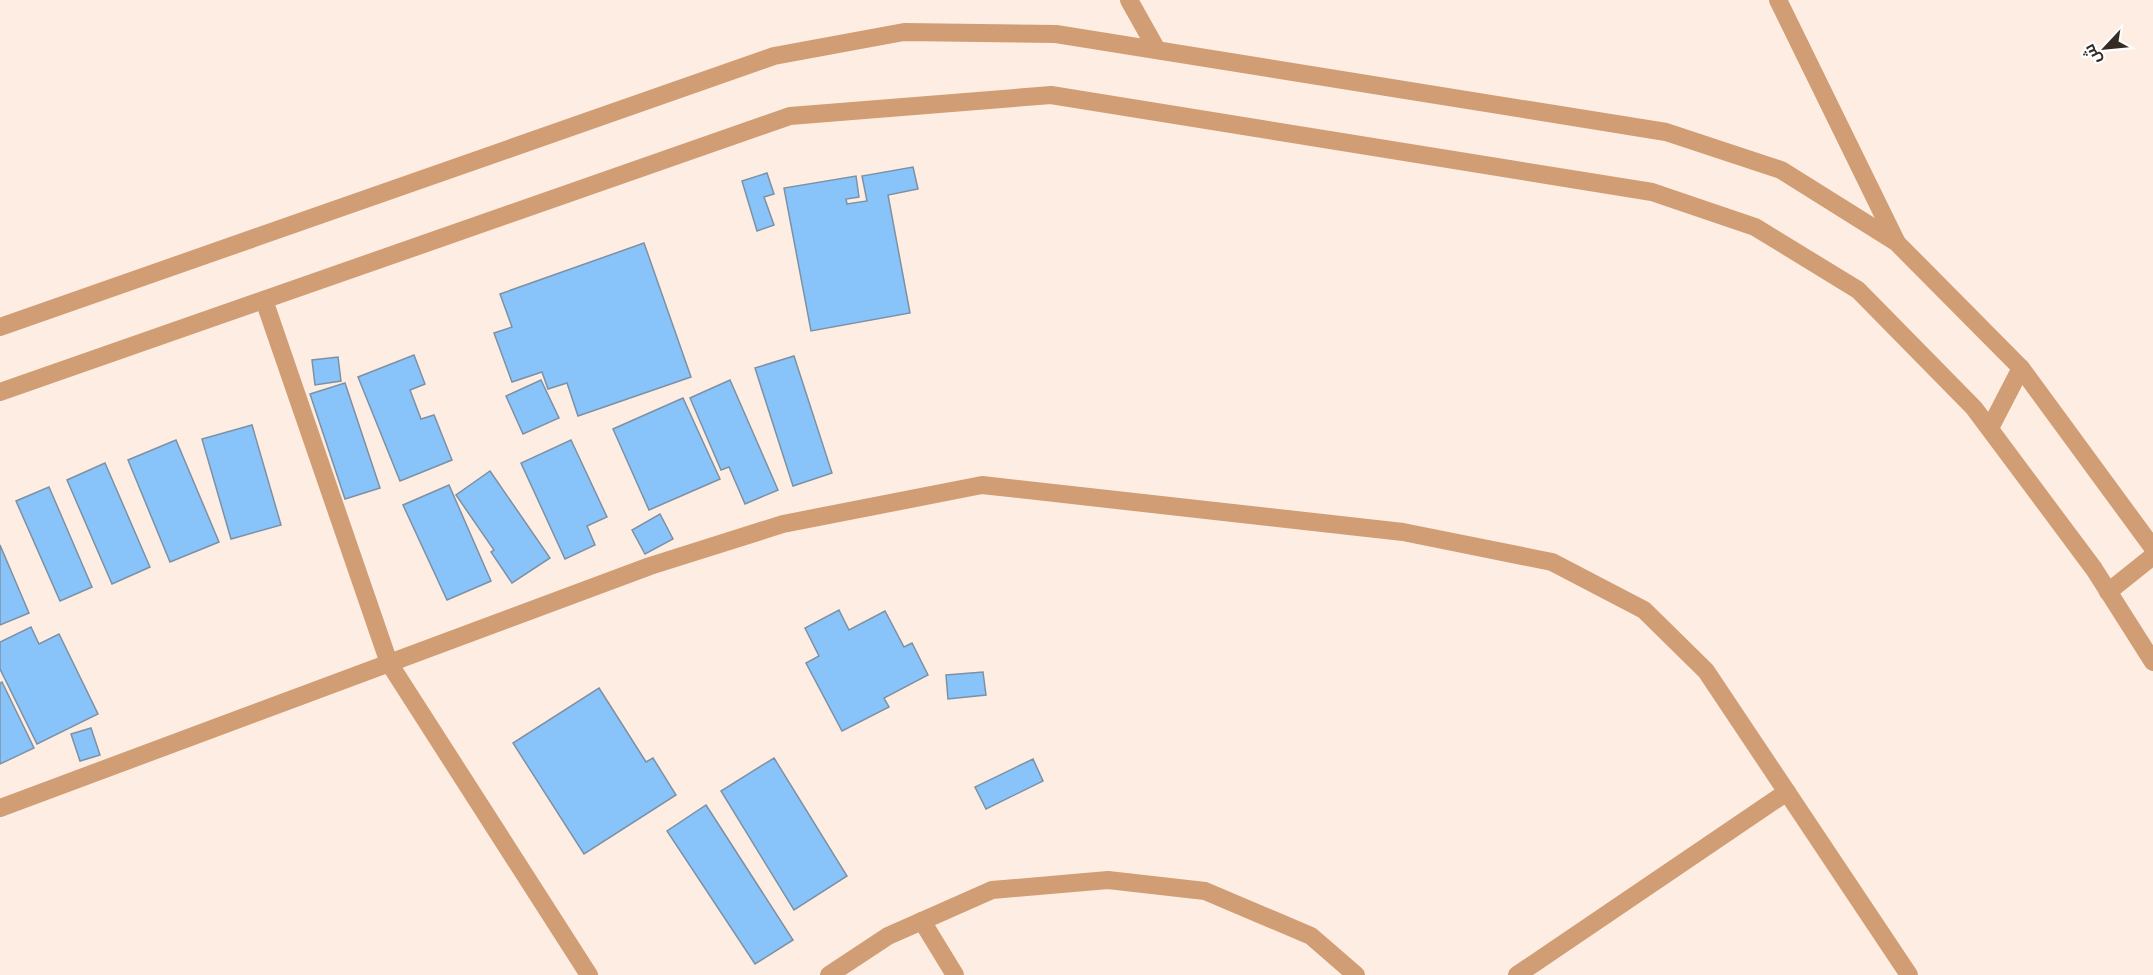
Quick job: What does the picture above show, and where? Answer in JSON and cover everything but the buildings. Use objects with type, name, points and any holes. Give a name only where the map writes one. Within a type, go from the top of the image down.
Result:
[{"type":"street","points":[[1129,0],[1156,50]]},
{"type":"street","points":[[1778,0],[1896,242]]},
{"type":"street","points":[[0,327],[774,56],[904,32],[1056,34],[1666,132],[1781,171],[1896,242],[2021,368],[2153,548]]},
{"type":"street","points":[[0,392],[790,116],[1051,95],[1652,192],[1755,227],[1858,290],[1974,408],[2094,569],[2153,662]]},
{"type":"street","points":[[264,300],[389,663],[589,975]]},
{"type":"street","points":[[1990,428],[2021,368]]},
{"type":"street","points":[[0,807],[650,566],[783,524],[982,485],[1402,532],[1552,562],[1644,610],[1706,670],[1909,975]]},
{"type":"street","points":[[2108,592],[2153,556]]},
{"type":"street","points":[[1517,975],[1787,792]]},
{"type":"street","points":[[829,975],[888,936],[992,890],[1108,880],[1205,891],[1311,936],[1356,975]]},
{"type":"street","points":[[922,921],[955,975]]}]
